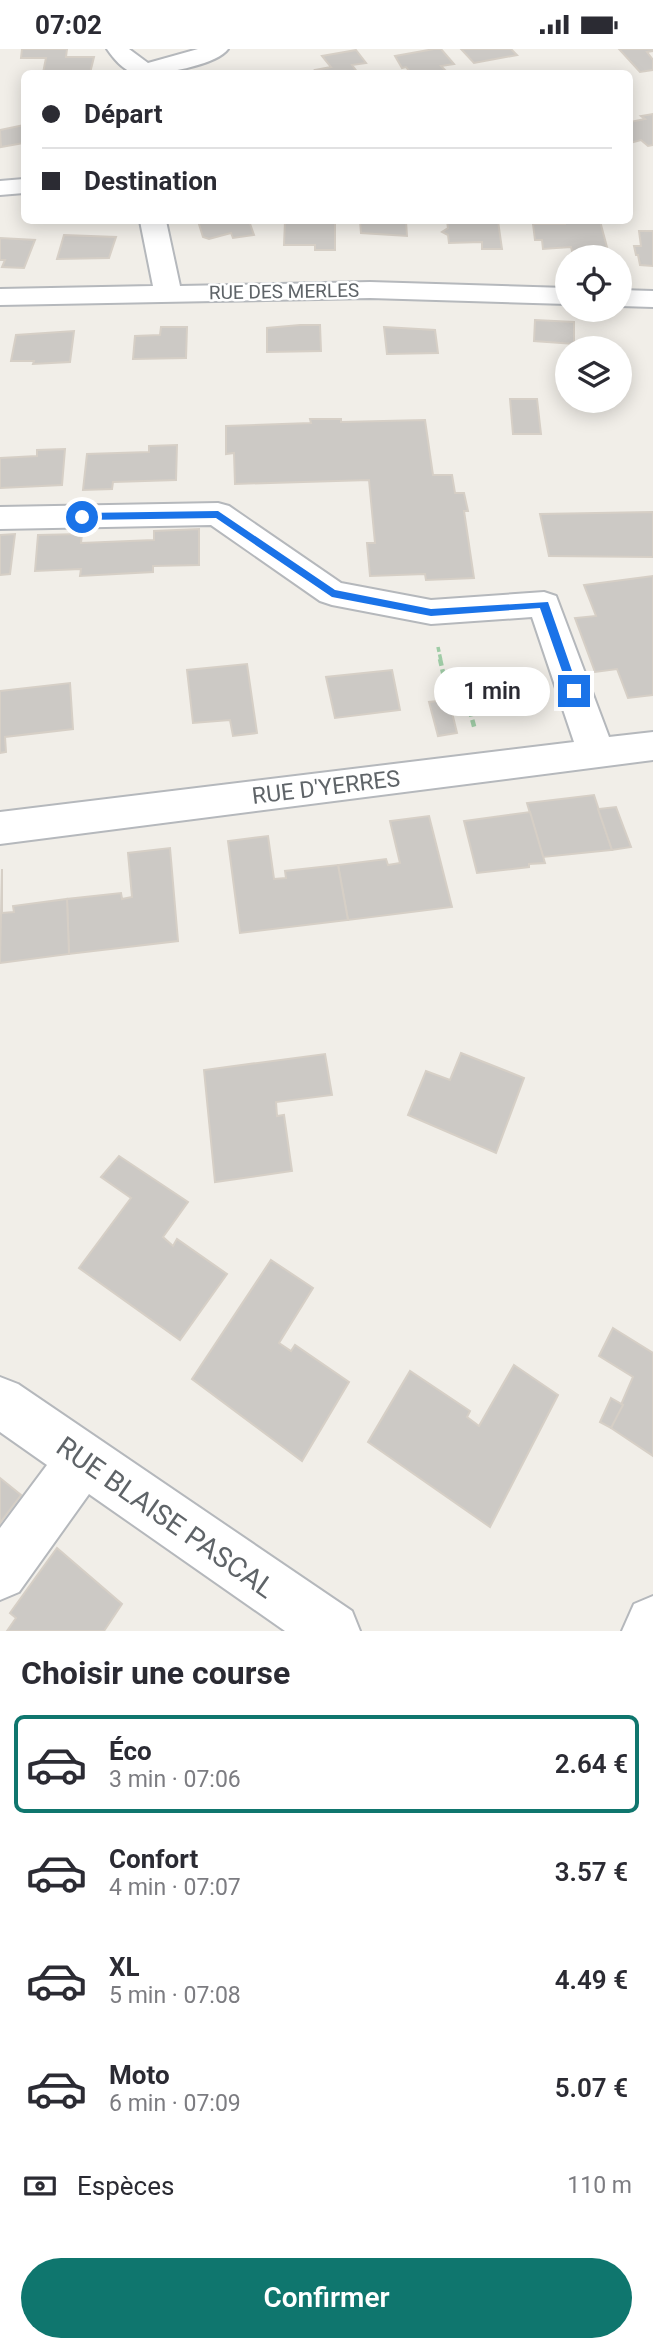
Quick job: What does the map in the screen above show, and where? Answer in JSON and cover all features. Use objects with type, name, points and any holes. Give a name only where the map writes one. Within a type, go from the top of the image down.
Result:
[{"type":"street","points":[[118,49],[121,55],[143,70]]},
{"type":"street","points":[[148,70],[187,61],[217,49]]},
{"type":"street","points":[[0,188],[21,186]]},
{"type":"street","points":[[154,224],[168,294]]},
{"type":"street","name":"RUE DES MERLES","points":[[0,296],[370,290],[555,296]]},
{"type":"street","points":[[632,298],[653,299]]},
{"type":"street","points":[[0,518],[218,514],[332,593],[431,612],[544,604],[596,753]]},
{"type":"street","name":"RUE D'YERRES","points":[[0,828],[653,746]]},
{"type":"street","name":"RUE BLAISE PASCAL","points":[[0,1402],[332,1631]]},
{"type":"street","points":[[0,1573],[83,1459]]},
{"type":"street","points":[[650,1631],[653,1623]]},
{"type":"path","points":[[431,612],[446,686],[467,700],[484,767]]},
{"type":"building","points":[[22,49],[67,49],[66,57],[94,57],[91,70],[44,70],[46,58],[21,58]]},
{"type":"building","points":[[441,49],[454,64],[441,66],[445,70],[408,70],[406,67],[402,68],[395,56]]},
{"type":"building","points":[[461,49],[511,49],[517,55],[474,63]]},
{"type":"building","points":[[619,49],[653,49],[647,52],[653,60],[653,70],[640,72]]},
{"type":"building","points":[[356,50],[366,63],[352,65],[356,70],[315,70],[331,67],[322,56]]},
{"type":"building","points":[[653,114],[653,145],[648,146],[641,140],[633,142],[633,121],[645,119],[641,116]]},
{"type":"building","points":[[21,126],[21,144],[1,147],[0,130]]},
{"type":"building","points":[[199,224],[250,224],[254,235],[233,238],[231,233],[209,239],[203,237]]},
{"type":"building","points":[[285,224],[335,224],[335,250],[315,250],[315,245],[284,245]]},
{"type":"building","points":[[360,224],[406,224],[407,236],[361,233]]},
{"type":"building","points":[[447,224],[498,224],[502,249],[482,249],[482,242],[449,243],[448,235],[442,232],[448,228]]},
{"type":"building","points":[[533,224],[601,224],[606,245],[555,245],[555,248],[543,249],[542,240],[535,240]]},
{"type":"building","points":[[639,231],[653,231],[653,266],[640,265],[636,255],[634,246],[641,246]]},
{"type":"building","points":[[64,235],[116,237],[109,258],[57,259]]},
{"type":"building","points":[[0,238],[35,240],[24,268],[2,267],[5,260],[0,260]]},
{"type":"building","points":[[535,320],[574,322],[574,336],[555,336],[555,343],[534,341]]},
{"type":"building","points":[[320,325],[321,351],[267,352],[267,328]]},
{"type":"building","points":[[161,327],[187,327],[186,358],[133,359],[135,336],[160,335]]},
{"type":"building","points":[[384,327],[435,330],[438,353],[387,354]]},
{"type":"building","points":[[74,331],[70,362],[33,364],[34,361],[11,361],[16,335]]},
{"type":"building","points":[[510,399],[537,399],[541,434],[513,434]]},
{"type":"building","points":[[310,419],[341,419],[341,422],[425,420],[433,475],[452,475],[455,493],[464,493],[468,511],[464,511],[474,578],[426,580],[425,574],[370,576],[367,543],[375,543],[369,480],[235,484],[234,453],[226,454],[226,426],[311,423]]},
{"type":"building","points":[[177,445],[176,480],[113,482],[112,489],[83,490],[87,454],[149,452],[149,446]]},
{"type":"building","points":[[65,449],[62,485],[0,488],[0,458],[37,456],[37,450]]},
{"type":"building","points":[[653,512],[653,557],[549,556],[540,514]]},
{"type":"building","points":[[199,529],[199,565],[153,566],[153,572],[80,576],[81,569],[35,571],[38,535],[82,534],[81,543],[154,540],[154,531]]},
{"type":"building","points":[[15,534],[10,574],[0,575],[0,535]]},
{"type":"building","points":[[653,576],[653,695],[628,698],[617,669],[595,672],[575,618],[596,616],[584,585]]},
{"type":"building","points":[[247,664],[257,733],[233,736],[230,720],[193,723],[187,670]]},
{"type":"building","points":[[392,670],[400,710],[335,718],[326,677]]},
{"type":"building","points":[[70,683],[73,729],[5,737],[6,752],[0,753],[0,691]]},
{"type":"building","points":[[449,700],[457,733],[438,736],[429,702]]},
{"type":"building","points":[[594,795],[612,850],[543,857],[527,803]]},
{"type":"building","points":[[616,807],[631,847],[612,850],[598,809]]},
{"type":"building","points":[[530,812],[545,863],[477,873],[464,821]]},
{"type":"building","points":[[429,816],[452,907],[348,920],[338,865],[386,859],[388,865],[400,863],[390,821]]},
{"type":"building","points":[[268,836],[274,879],[286,878],[285,871],[338,865],[348,920],[240,933],[228,841]]},
{"type":"building","points":[[170,848],[178,941],[69,954],[67,899],[121,893],[122,899],[132,897],[128,853]]},
{"type":"building","points":[[2,869],[2,913],[14,912],[13,906],[67,899],[69,954],[0,963]]},
{"type":"building","points":[[461,1053],[524,1078],[496,1153],[408,1115],[426,1071],[450,1080]]},
{"type":"building","points":[[325,1054],[332,1095],[276,1102],[277,1116],[284,1115],[292,1171],[215,1182],[204,1070]]},
{"type":"building","points":[[119,1156],[188,1202],[163,1237],[173,1246],[177,1239],[227,1274],[180,1340],[79,1268],[131,1198],[101,1177]]},
{"type":"building","points":[[271,1260],[313,1288],[279,1343],[291,1351],[295,1345],[349,1382],[302,1461],[192,1379]]},
{"type":"building","points":[[613,1328],[653,1353],[653,1456],[611,1428],[633,1377],[599,1356]]},
{"type":"building","points":[[514,1365],[558,1395],[490,1527],[368,1442],[410,1371],[470,1411],[467,1417],[479,1426]]},
{"type":"building","points":[[611,1398],[623,1405],[611,1428],[600,1422]]},
{"type":"building","points":[[0,1478],[21,1495],[0,1523]]},
{"type":"building","points":[[57,1548],[122,1604],[104,1631],[7,1631],[16,1618],[10,1613]]},
{"type":"route","points":[[82,517],[218,514],[332,593],[431,612],[544,604],[574,691]]}]
